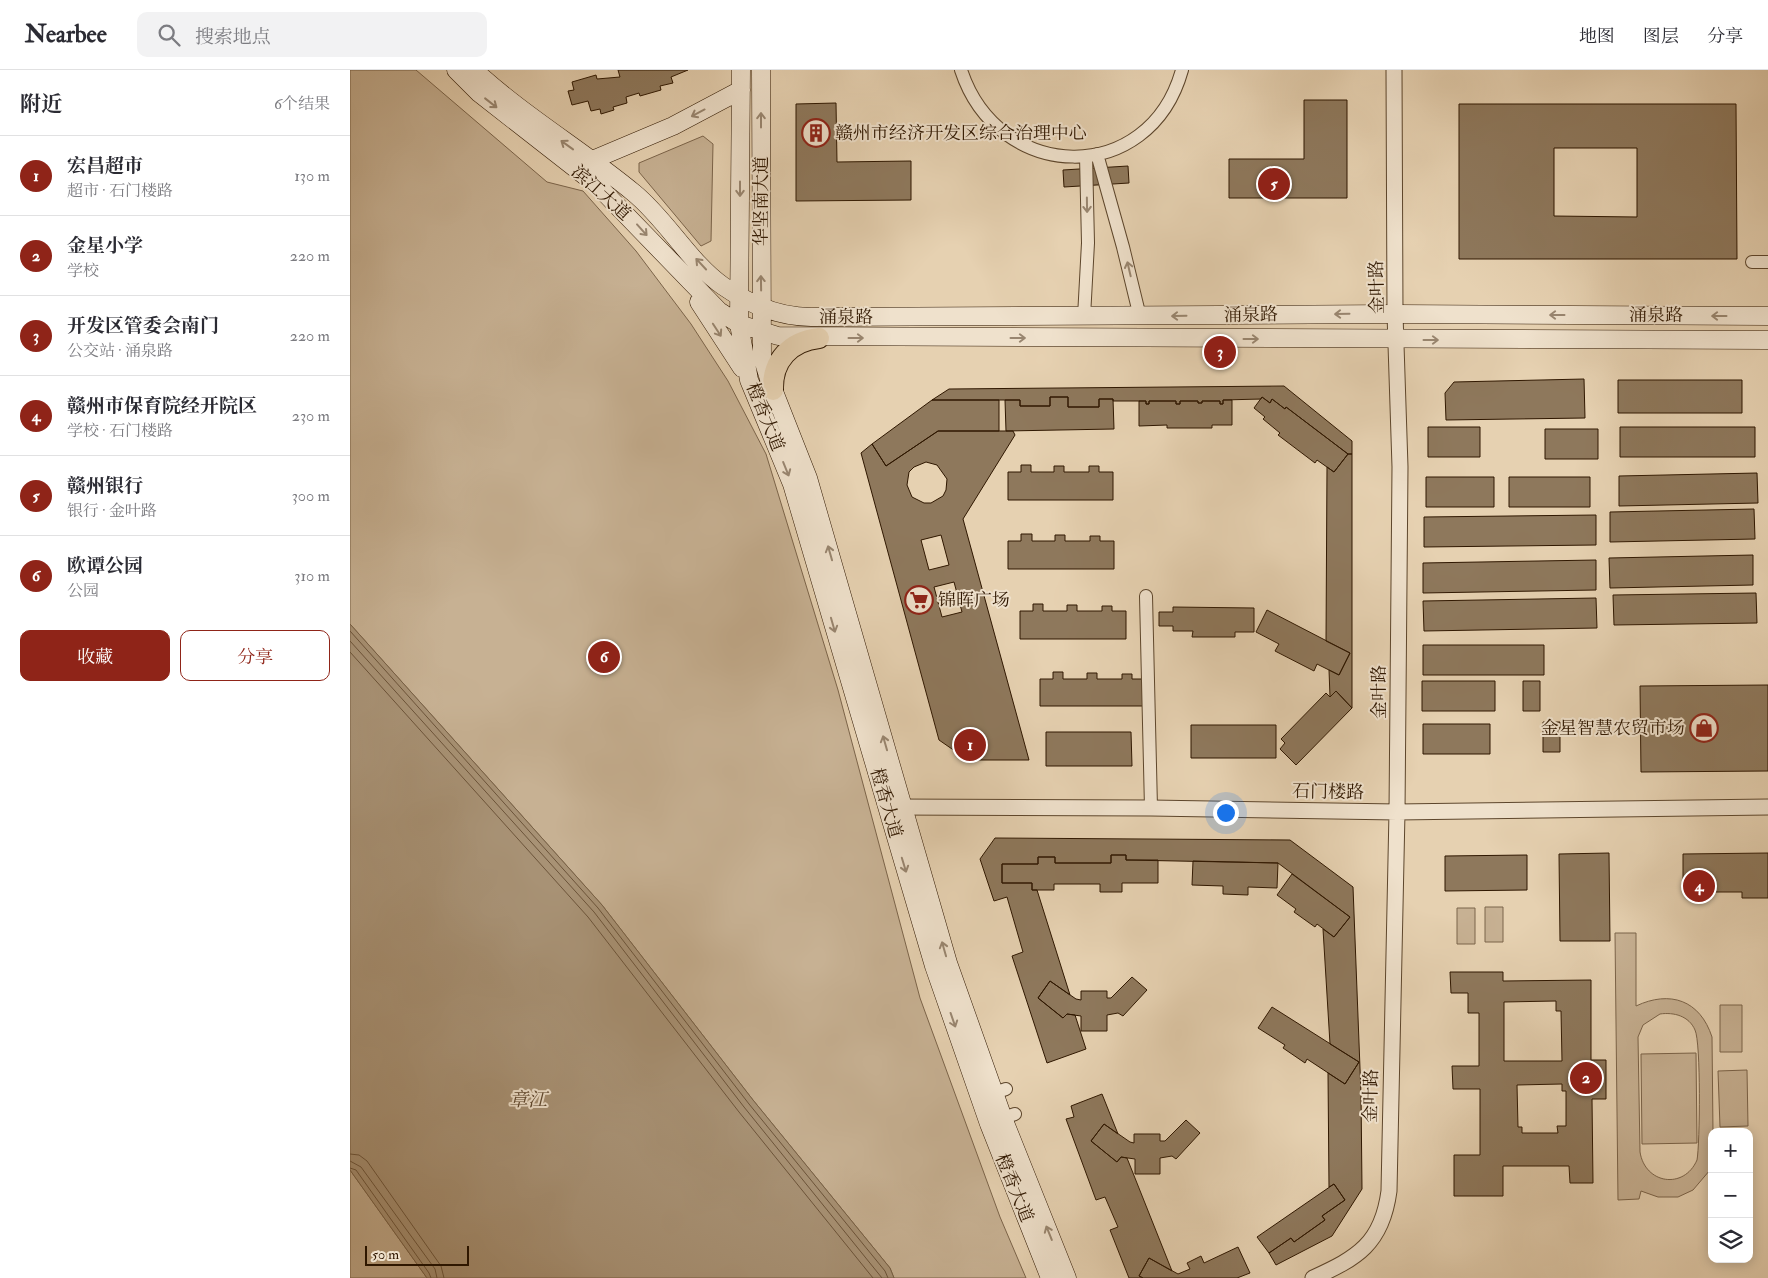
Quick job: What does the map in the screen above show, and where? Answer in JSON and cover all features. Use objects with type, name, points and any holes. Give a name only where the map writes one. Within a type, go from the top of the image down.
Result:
[{"type":"main road","name":"滨江大道","points":[[456,70],[479,93],[598,186],[719,311],[739,324]]},
{"type":"main road","name":"滨江大道","points":[[474,70],[491,86],[635,194],[722,286],[738,295]]},
{"type":"main road","name":"华坚南大道","points":[[739,324],[741,70]]},
{"type":"main road","name":"华坚南大道","points":[[761,70],[761,331]]},
{"type":"main road","points":[[590,161],[674,126],[741,90]]},
{"type":"main road","points":[[658,248],[708,316],[749,380]]},
{"type":"main road","name":"涌泉路","points":[[738,295],[761,307],[781,314],[799,317],[1395,314],[1768,316]]},
{"type":"main road","name":"涌泉路","points":[[739,324],[778,336],[819,338],[1768,340]]},
{"type":"main road","name":"橙香大道","points":[[739,324],[749,380],[792,484],[895,807],[948,962],[1000,1091],[1067,1278]]},
{"type":"main road","name":"橙香大道","points":[[761,331],[762,356],[773,390],[808,478],[895,807],[934,966],[982,1106],[1050,1278]]},
{"type":"main road","points":[[773,390],[774,373],[781,358],[798,343],[819,338]]},
{"type":"street","points":[[961,70],[976,105],[1005,135],[1042,153],[1057,156],[1091,155],[1131,140],[1152,124],[1168,103],[1182,70]]},
{"type":"street","name":"金叶路","points":[[1313,1278],[1349,1262],[1358,1254],[1380,1225],[1387,1203],[1397,812],[1400,467],[1395,314],[1394,70]]},
{"type":"street","points":[[1091,155],[1124,247],[1140,316]]},
{"type":"street","points":[[1084,317],[1091,155]]},
{"type":"street","points":[[1752,262],[1768,262]]},
{"type":"street","points":[[1146,596],[1151,808]]},
{"type":"street","name":"石门楼路","points":[[895,807],[1151,808],[1397,812],[1768,806]]},
{"type":"shaded area","points":[[350,70],[416,70],[547,182],[583,191],[636,251],[691,324],[728,381],[766,454],[838,690],[920,998],[1000,1217],[1026,1278],[894,1278],[890,1268],[753,1100],[602,905],[350,624]]},
{"type":"shaded area","points":[[703,136],[713,144],[711,241],[701,246],[639,172],[639,163]]},
{"type":"shaded area","points":[[1485,907],[1503,907],[1503,942],[1485,942]]},
{"type":"shaded area","points":[[1457,908],[1475,908],[1475,944],[1457,944]]},
{"type":"shaded area","points":[[1615,933],[1636,933],[1636,1006],[1661,999],[1672,999],[1682,1002],[1700,1014],[1707,1024],[1712,1037],[1713,1128],[1708,1128],[1708,1172],[1693,1190],[1678,1197],[1658,1197],[1641,1191],[1639,1199],[1618,1200]],"holes":[[[1660,1014],[1676,1014],[1689,1021],[1695,1030],[1697,1038],[1699,1072],[1698,1150],[1697,1160],[1691,1170],[1675,1179],[1666,1179],[1657,1177],[1649,1171],[1643,1163],[1640,1152],[1638,1037],[1643,1025]]]},
{"type":"shaded area","points":[[1720,1005],[1742,1005],[1742,1052],[1720,1052]]},
{"type":"shaded area","points":[[1696,1053],[1697,1143],[1642,1144],[1641,1054]]},
{"type":"shaded area","points":[[1747,1070],[1748,1126],[1720,1127],[1718,1071]]},
{"type":"shaded area","points":[[350,1170],[427,1278],[350,1278]]},
{"type":"water","name":"章江","points":[[350,624],[602,905],[753,1100],[890,1268],[894,1278],[427,1278],[350,1170]]},
{"type":"building","points":[[618,70],[688,70],[671,77],[673,83],[660,86],[661,90],[640,96],[639,93],[626,97],[627,103],[613,107],[614,110],[601,114],[600,109],[591,111],[588,101],[572,105],[568,91],[574,90],[572,82],[596,75],[597,79],[620,77]]},
{"type":"building","points":[[1304,100],[1347,100],[1347,198],[1229,198],[1229,159],[1304,159]]},
{"type":"building","name":"赣州市经济开发区综合治理中心","points":[[836,103],[837,162],[911,161],[911,200],[796,201],[796,104]]},
{"type":"building","points":[[1459,104],[1736,104],[1737,259],[1459,259]],"holes":[[[1554,148],[1637,148],[1637,217],[1554,216]]]},
{"type":"building","points":[[1128,166],[1129,183],[1064,187],[1063,170]]},
{"type":"building","points":[[1584,379],[1585,418],[1446,420],[1445,393],[1454,382]]},
{"type":"building","points":[[1618,380],[1742,380],[1742,413],[1618,413]]},
{"type":"building","points":[[1284,386],[1352,441],[1352,454],[1348,454],[1286,407],[1285,409],[1272,399],[1270,403],[1262,397],[1261,399],[1223,400],[1223,404],[1220,404],[1220,401],[1202,401],[1202,403],[1198,403],[1198,401],[1180,401],[1180,404],[1176,404],[1176,401],[1149,401],[1149,404],[1146,404],[1146,401],[1099,399],[1099,407],[1068,407],[1068,397],[1050,397],[1050,406],[1020,406],[1020,400],[932,400],[949,389]]},
{"type":"building","points":[[1050,397],[1068,397],[1068,407],[1099,407],[1099,399],[1113,399],[1114,429],[1006,431],[1005,400],[1020,400],[1020,406],[1050,406]]},
{"type":"building","points":[[1262,397],[1270,403],[1272,399],[1285,409],[1286,407],[1348,454],[1334,472],[1317,460],[1315,463],[1278,435],[1280,433],[1263,419],[1265,417],[1254,408]]},
{"type":"building","points":[[932,400],[999,400],[999,431],[938,431],[886,466],[872,444]]},
{"type":"building","points":[[1223,400],[1232,400],[1232,425],[1212,425],[1212,428],[1167,428],[1167,425],[1139,426],[1139,401],[1146,401],[1146,404],[1149,404],[1149,401],[1176,401],[1176,404],[1180,404],[1180,401],[1198,401],[1198,403],[1202,403],[1202,401],[1220,401],[1220,404],[1223,404]]},
{"type":"building","points":[[1428,427],[1480,427],[1480,457],[1428,457]]},
{"type":"building","points":[[1620,427],[1755,427],[1755,457],[1620,457]]},
{"type":"building","points":[[1545,429],[1598,429],[1598,459],[1545,459]]},
{"type":"building","name":"锦晖广场","points":[[938,431],[1013,431],[1015,435],[963,519],[1029,760],[977,760],[965,758],[939,740],[861,453],[872,444],[886,466]],"holes":[[[926,462],[937,465],[947,479],[946,490],[943,496],[931,503],[924,503],[912,497],[907,485],[909,472],[914,467]],[[941,535],[949,565],[929,570],[921,540]],[[954,582],[962,612],[942,617],[934,587]]]},
{"type":"building","points":[[1348,454],[1352,454],[1352,708],[1336,691],[1330,697],[1329,670],[1339,675],[1350,653],[1326,641],[1327,467],[1334,472]]},
{"type":"building","points":[[1021,465],[1031,465],[1031,472],[1054,472],[1054,466],[1064,466],[1064,472],[1089,472],[1089,466],[1099,466],[1099,472],[1113,472],[1113,500],[1008,500],[1008,472],[1021,472]]},
{"type":"building","points":[[1757,473],[1758,503],[1619,506],[1619,476]]},
{"type":"building","points":[[1426,477],[1494,477],[1494,507],[1426,507]]},
{"type":"building","points":[[1509,477],[1590,477],[1590,507],[1509,507]]},
{"type":"building","points":[[1754,509],[1755,539],[1610,542],[1610,512]]},
{"type":"building","points":[[1596,515],[1596,545],[1424,547],[1424,517]]},
{"type":"building","points":[[1021,534],[1032,534],[1032,541],[1055,541],[1055,535],[1065,535],[1065,541],[1090,541],[1090,536],[1100,536],[1100,541],[1114,541],[1114,569],[1008,569],[1008,541],[1021,541]]},
{"type":"building","points":[[1753,555],[1753,585],[1610,588],[1609,558]]},
{"type":"building","points":[[1596,560],[1596,590],[1423,593],[1423,563]]},
{"type":"building","points":[[1756,593],[1757,623],[1614,625],[1613,595]]},
{"type":"building","points":[[1596,598],[1597,628],[1424,631],[1423,601]]},
{"type":"building","points":[[1033,604],[1043,604],[1043,611],[1067,611],[1067,605],[1077,605],[1077,611],[1102,611],[1102,606],[1112,606],[1112,611],[1126,611],[1126,639],[1020,639],[1020,611],[1033,611]]},
{"type":"building","points":[[1173,607],[1254,608],[1254,632],[1235,632],[1235,637],[1192,637],[1193,631],[1173,631],[1173,626],[1159,626],[1159,612],[1173,612]]},
{"type":"building","points":[[1267,610],[1350,653],[1339,675],[1317,664],[1314,671],[1275,651],[1279,644],[1256,632]]},
{"type":"building","points":[[1423,645],[1544,645],[1544,675],[1423,675]]},
{"type":"building","points":[[1053,672],[1063,672],[1063,679],[1087,679],[1087,673],[1097,673],[1097,679],[1122,679],[1122,674],[1132,674],[1132,679],[1146,679],[1146,706],[1040,706],[1040,679],[1053,679]]},
{"type":"building","points":[[1422,681],[1495,681],[1495,711],[1422,711]]},
{"type":"building","points":[[1523,681],[1540,681],[1540,711],[1523,711]]},
{"type":"building","name":"金星智慧农贸市场","points":[[1768,685],[1768,771],[1641,772],[1640,686]]},
{"type":"building","points":[[1336,691],[1352,708],[1296,765],[1280,749],[1285,743],[1281,739],[1326,693],[1330,697]]},
{"type":"building","points":[[1543,722],[1560,722],[1560,752],[1543,752]]},
{"type":"building","points":[[1423,724],[1490,724],[1490,754],[1423,754]]},
{"type":"building","points":[[1191,725],[1276,725],[1276,758],[1191,758]]},
{"type":"building","points":[[1046,732],[1131,732],[1132,766],[1046,766]]},
{"type":"building","points":[[995,838],[1290,840],[1353,887],[1361,1094],[1362,1189],[1332,1236],[1276,1265],[1269,1253],[1291,1238],[1294,1242],[1325,1220],[1322,1216],[1345,1200],[1334,1184],[1329,1187],[1328,1073],[1345,1084],[1359,1062],[1330,1044],[1323,929],[1334,937],[1350,917],[1278,863],[1126,860],[1126,855],[1111,855],[1111,863],[1055,863],[1055,857],[1038,857],[1038,864],[1002,864],[1002,883],[1032,883],[1032,890],[1037,890],[1070,995],[1050,981],[1038,998],[1063,1018],[1067,1014],[1075,1015],[1086,1049],[1047,1063],[1012,956],[1023,952],[1007,897],[994,901],[980,859]]},
{"type":"building","points":[[1609,853],[1610,941],[1560,941],[1559,854]]},
{"type":"building","points":[[1768,853],[1768,898],[1742,898],[1742,892],[1683,892],[1683,854]]},
{"type":"building","points":[[1111,855],[1126,855],[1126,860],[1158,860],[1158,883],[1122,883],[1122,892],[1100,892],[1100,884],[1054,884],[1054,890],[1032,890],[1032,883],[1002,883],[1002,864],[1038,864],[1038,857],[1055,857],[1055,863],[1111,863]]},
{"type":"building","points":[[1527,855],[1527,890],[1445,891],[1445,856]]},
{"type":"building","points":[[1193,861],[1278,863],[1277,888],[1248,887],[1248,895],[1223,894],[1223,886],[1192,885]]},
{"type":"building","points":[[1292,874],[1350,917],[1334,937],[1317,924],[1315,927],[1294,912],[1296,909],[1277,895]]},
{"type":"building","points":[[1450,972],[1503,972],[1503,981],[1591,980],[1591,1060],[1606,1060],[1606,1099],[1592,1099],[1593,1183],[1570,1183],[1569,1166],[1503,1166],[1503,1196],[1454,1196],[1454,1155],[1480,1155],[1480,1089],[1453,1089],[1452,1066],[1479,1066],[1479,1013],[1468,1013],[1468,993],[1451,993]],"holes":[[[1556,1001],[1556,1011],[1561,1011],[1562,1061],[1504,1061],[1504,1002]],[[1562,1084],[1562,1091],[1566,1091],[1566,1126],[1557,1126],[1558,1133],[1522,1133],[1522,1127],[1518,1127],[1517,1085]]]},
{"type":"building","points":[[1132,977],[1147,990],[1123,1016],[1118,1013],[1107,1015],[1107,1031],[1081,1031],[1081,1016],[1067,1014],[1063,1018],[1038,998],[1050,981],[1076,999],[1081,1000],[1081,991],[1107,991],[1107,998],[1111,998]]},
{"type":"building","points":[[1272,1007],[1359,1062],[1345,1084],[1307,1059],[1305,1063],[1283,1048],[1285,1045],[1258,1028]]},
{"type":"building","points":[[1102,1094],[1118,1134],[1104,1124],[1091,1141],[1117,1162],[1121,1157],[1127,1158],[1172,1271],[1149,1258],[1139,1276],[1143,1278],[1129,1278],[1110,1230],[1118,1227],[1105,1197],[1096,1200],[1066,1119],[1074,1117],[1071,1106]]},
{"type":"building","points":[[1186,1120],[1200,1133],[1176,1159],[1172,1156],[1160,1158],[1160,1174],[1135,1174],[1135,1159],[1121,1157],[1117,1162],[1091,1141],[1104,1124],[1130,1142],[1134,1143],[1134,1134],[1160,1134],[1160,1141],[1165,1141]]},
{"type":"building","points":[[1334,1184],[1345,1200],[1322,1216],[1325,1220],[1294,1242],[1291,1238],[1269,1253],[1257,1237]]},
{"type":"building","points":[[1238,1247],[1250,1273],[1237,1278],[1143,1278],[1139,1276],[1149,1258],[1178,1274],[1190,1269],[1187,1263],[1201,1256],[1204,1263]]},
{"type":"place","name":"赣州市经济开发区综合治理中心","points":[[816,133]]},
{"type":"place","name":"赣州银行","points":[[1274,184]]},
{"type":"place","name":"开发区管委会南门","points":[[1220,352]]},
{"type":"place","name":"锦晖广场","points":[[919,600]]},
{"type":"place","name":"欧谭公园","points":[[604,657]]},
{"type":"place","name":"金星智慧农贸市场","points":[[1704,728]]},
{"type":"place","name":"宏昌超市","points":[[970,745]]},
{"type":"place","name":"赣州市保育院经开院区","points":[[1699,886]]},
{"type":"place","name":"金星小学","points":[[1586,1078]]}]
